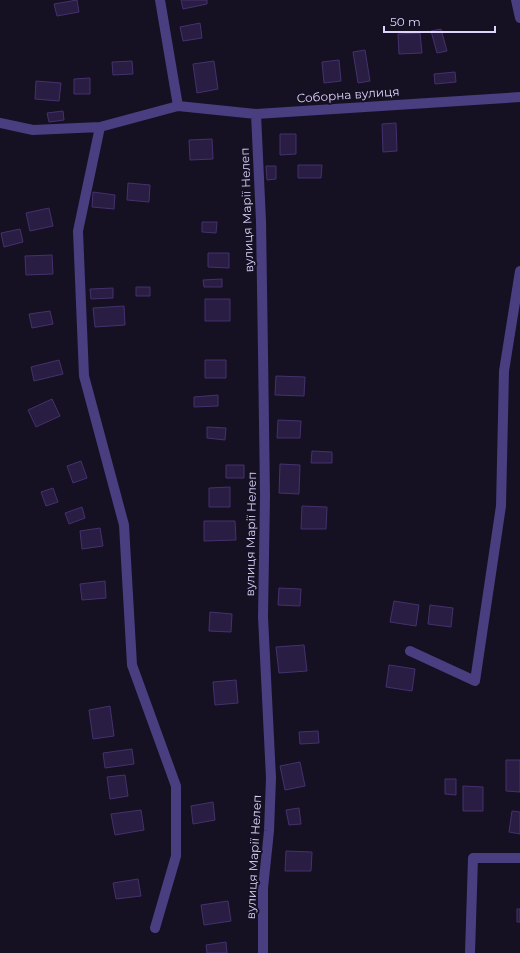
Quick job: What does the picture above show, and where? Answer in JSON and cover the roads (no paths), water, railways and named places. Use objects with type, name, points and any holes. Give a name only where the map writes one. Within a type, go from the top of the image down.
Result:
[{"type":"street","points":[[160,0],[178,106]]},
{"type":"street","points":[[516,0],[520,18]]},
{"type":"street","name":"Соборна вулиця","points":[[0,123],[33,130],[100,127],[178,106],[256,114],[520,97]]},
{"type":"street","name":"вулиця Марії Нелеп","points":[[256,114],[261,221],[264,353],[265,496],[263,617],[271,778],[269,831],[263,888],[263,953]]},
{"type":"street","points":[[100,127],[78,231],[84,376],[124,525],[132,666],[176,786],[176,856],[155,928]]},
{"type":"street","points":[[410,651],[475,681],[501,506],[504,371],[520,271]]},
{"type":"street","points":[[470,953],[472,858],[520,858]]}]
